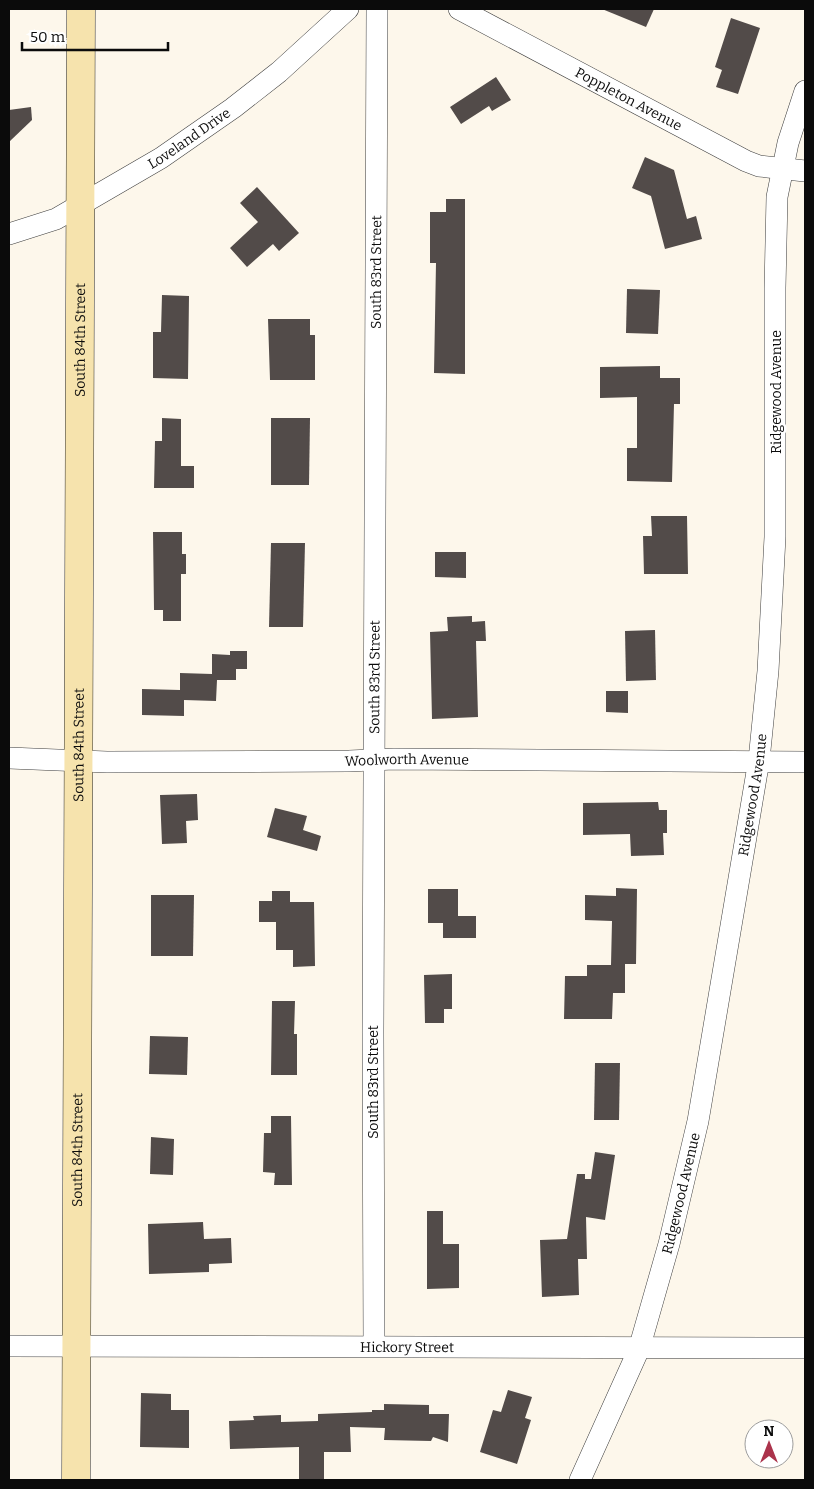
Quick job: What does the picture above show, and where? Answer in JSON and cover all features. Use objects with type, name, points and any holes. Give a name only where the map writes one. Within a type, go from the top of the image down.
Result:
[{"type":"main road","name":"South 84th Street","points":[[76,1480],[81,9]]},
{"type":"street","name":"Loveland Drive","points":[[9,234],[56,218],[161,158],[233,108],[279,72],[348,9]]},
{"type":"street","name":"South 83rd Street","points":[[374,1346],[377,9]]},
{"type":"street","name":"Poppleton Avenue","points":[[459,9],[746,161],[758,166],[805,171]]},
{"type":"street","name":"Ridgewood Avenue","points":[[580,1480],[639,1349],[669,1244],[698,1121],[758,760],[768,672],[775,537],[777,197],[788,143],[805,91]]},
{"type":"street","name":"Woolworth Avenue","points":[[9,758],[78,760],[758,760],[805,762]]},
{"type":"street","name":"Hickory Street","points":[[9,1346],[805,1348]]},
{"type":"building","points":[[602,9],[654,9],[646,27]]},
{"type":"building","points":[[731,18],[760,28],[738,94],[716,87],[722,70],[715,67]]},
{"type":"building","points":[[496,77],[511,100],[492,111],[489,106],[461,124],[450,107]]},
{"type":"building","points":[[31,107],[32,120],[9,142],[9,110]]},
{"type":"building","points":[[645,157],[674,170],[687,219],[696,216],[702,239],[665,249],[651,196],[632,188]]},
{"type":"building","points":[[257,187],[299,233],[279,251],[273,244],[247,267],[230,248],[258,222],[240,203]]},
{"type":"building","points":[[446,199],[465,199],[465,374],[434,373],[436,263],[430,263],[430,212],[446,212]]},
{"type":"building","points":[[627,289],[660,290],[658,334],[626,333]]},
{"type":"building","points":[[162,295],[189,296],[188,379],[153,378],[153,332],[161,332]]},
{"type":"building","points":[[268,319],[310,319],[310,335],[315,335],[315,380],[270,380]]},
{"type":"building","points":[[660,366],[660,378],[680,378],[680,404],[674,404],[672,482],[627,481],[627,448],[637,448],[637,397],[600,398],[600,367]]},
{"type":"building","points":[[162,418],[181,419],[181,466],[194,466],[194,488],[154,488],[155,441],[162,441]]},
{"type":"building","points":[[271,418],[310,418],[309,485],[271,485]]},
{"type":"building","points":[[651,516],[687,516],[688,574],[644,574],[643,536],[652,536]]},
{"type":"building","points":[[153,532],[182,532],[182,554],[186,554],[186,574],[181,574],[181,621],[163,621],[163,610],[154,610]]},
{"type":"building","points":[[271,543],[305,543],[303,627],[269,627]]},
{"type":"building","points":[[435,552],[466,552],[466,578],[435,577]]},
{"type":"building","points":[[472,616],[472,622],[485,621],[486,641],[476,641],[478,717],[432,719],[430,632],[448,631],[447,617]]},
{"type":"building","points":[[655,630],[656,680],[626,681],[625,631]]},
{"type":"building","points":[[230,651],[247,651],[247,669],[236,669],[236,680],[217,680],[216,701],[184,700],[184,716],[142,715],[142,689],[180,690],[180,673],[212,674],[212,654],[230,655]]},
{"type":"building","points":[[606,691],[628,691],[628,713],[606,712]]},
{"type":"building","points":[[197,794],[198,820],[186,821],[187,843],[162,844],[160,795]]},
{"type":"building","points":[[658,802],[659,810],[667,810],[667,833],[663,833],[664,855],[631,856],[630,834],[583,835],[583,803]]},
{"type":"building","points":[[275,808],[307,816],[303,830],[321,836],[317,851],[267,837]]},
{"type":"building","points":[[616,888],[637,889],[636,964],[625,964],[625,993],[613,993],[612,1019],[564,1019],[565,976],[587,976],[587,965],[611,965],[612,921],[585,920],[585,895],[616,896]]},
{"type":"building","points":[[428,889],[458,889],[458,916],[476,916],[476,938],[443,938],[443,923],[428,923]]},
{"type":"building","points":[[272,891],[290,891],[290,902],[314,902],[315,966],[293,967],[293,950],[276,950],[276,922],[259,922],[259,901],[272,901]]},
{"type":"building","points":[[151,895],[194,895],[193,956],[151,956]]},
{"type":"building","points":[[452,974],[452,1009],[444,1009],[444,1023],[425,1023],[424,975]]},
{"type":"building","points":[[272,1001],[295,1001],[294,1034],[297,1034],[297,1075],[271,1075]]},
{"type":"building","points":[[150,1036],[188,1037],[187,1075],[149,1074]]},
{"type":"building","points":[[595,1063],[620,1063],[619,1120],[594,1120]]},
{"type":"building","points":[[271,1116],[291,1116],[292,1185],[274,1185],[275,1173],[263,1172],[264,1133],[271,1133]]},
{"type":"building","points":[[151,1137],[174,1139],[173,1175],[150,1174]]},
{"type":"building","points":[[595,1152],[615,1155],[605,1220],[586,1217],[587,1259],[578,1259],[579,1295],[542,1297],[540,1240],[567,1239],[577,1174],[585,1174],[585,1179],[591,1179]]},
{"type":"building","points":[[427,1211],[443,1211],[443,1244],[459,1244],[459,1288],[427,1289]]},
{"type":"building","points":[[203,1222],[204,1239],[231,1238],[232,1263],[209,1264],[209,1272],[149,1274],[148,1224]]},
{"type":"building","points":[[508,1390],[532,1397],[525,1418],[531,1420],[517,1464],[480,1452],[493,1410],[501,1412]]},
{"type":"building","points":[[141,1393],[171,1394],[171,1410],[189,1410],[189,1448],[140,1447]]},
{"type":"building","points":[[384,1404],[429,1405],[429,1414],[449,1414],[448,1442],[433,1437],[431,1441],[384,1440],[385,1428],[350,1427],[351,1452],[324,1452],[324,1480],[299,1480],[299,1447],[230,1449],[229,1421],[254,1420],[253,1416],[281,1415],[281,1422],[318,1421],[318,1414],[372,1412],[372,1410],[384,1410]]}]
